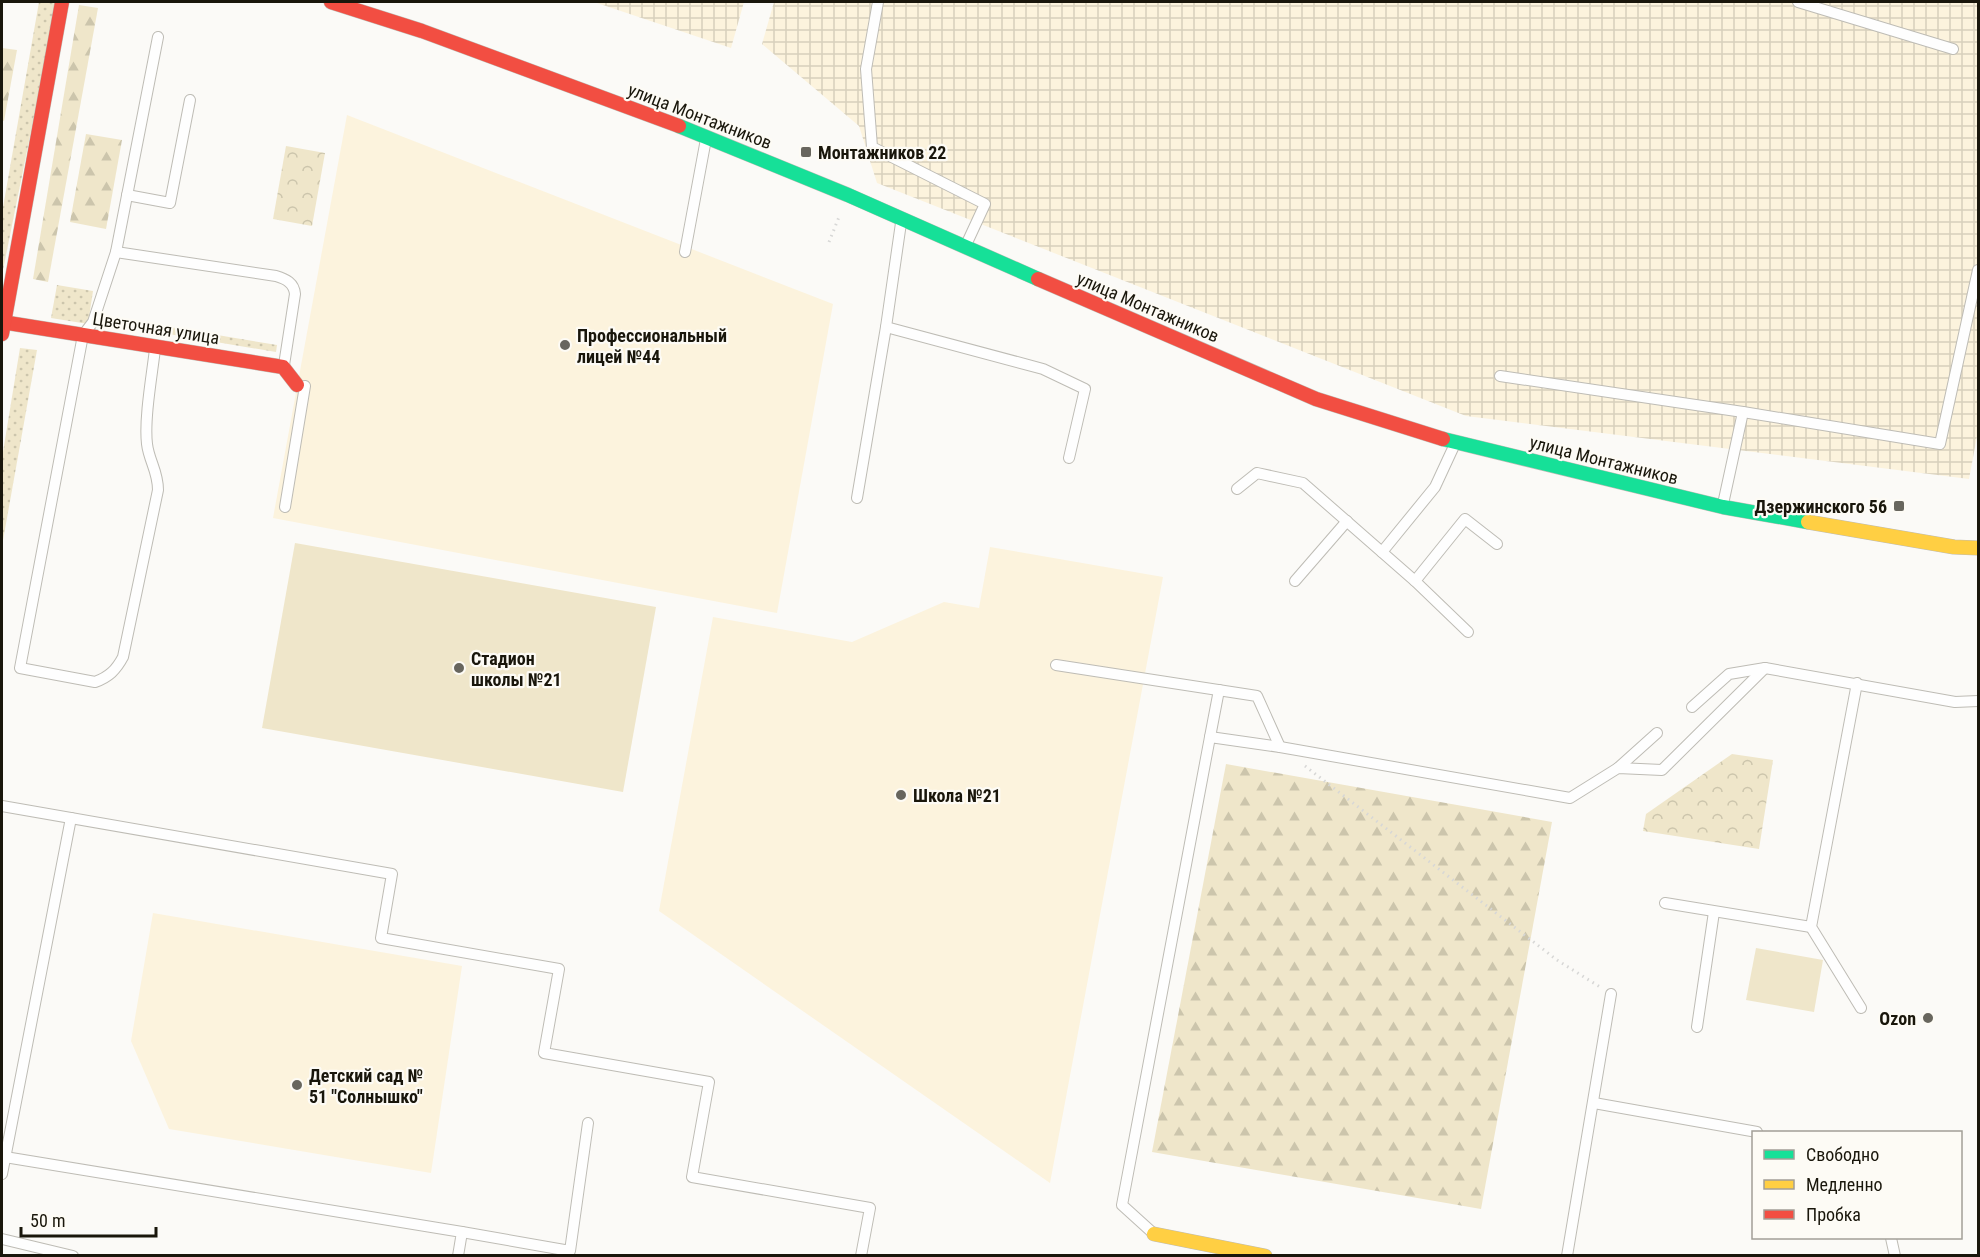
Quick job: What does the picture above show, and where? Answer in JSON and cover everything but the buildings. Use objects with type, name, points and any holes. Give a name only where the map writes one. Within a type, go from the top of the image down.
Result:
[{"type":"street","points":[[2,326],[62,2]]},
{"type":"street","name":"улица Монтажников","points":[[331,2],[433,35],[706,136],[848,195],[965,248],[1316,399],[1455,443],[1723,507],[1954,547],[1978,548]]},
{"type":"street","name":"Цветочная улица","points":[[2,326],[83,334],[283,367]]},
{"type":"street","points":[[283,367],[297,385]]},
{"type":"street","points":[[1154,1234],[1265,1256]]},
{"type":"lane","points":[[878,2],[866,69],[872,147],[985,204],[965,248]]},
{"type":"lane","points":[[1798,2],[1953,49]]},
{"type":"lane","points":[[155,346],[147,444],[158,477],[158,490],[123,657],[107,678],[95,682],[20,668],[83,334],[93,322],[116,252],[158,37]]},
{"type":"lane","points":[[127,195],[170,202],[189,100]]},
{"type":"lane","points":[[685,252],[706,136]]},
{"type":"lane","points":[[856,498],[902,219]]},
{"type":"lane","points":[[116,252],[276,276],[290,282],[295,294],[283,367]]},
{"type":"lane","points":[[1500,376],[1940,444],[1978,270]]},
{"type":"lane","points":[[886,327],[1043,369],[1085,389],[1068,458]]},
{"type":"lane","points":[[285,507],[305,386],[297,385]]},
{"type":"lane","points":[[1723,507],[1743,412]]},
{"type":"lane","points":[[1382,552],[1436,487],[1455,443]]},
{"type":"lane","points":[[1237,489],[1257,473],[1303,483],[1415,581],[1468,632]]},
{"type":"lane","points":[[1415,581],[1465,519],[1497,544]]},
{"type":"lane","points":[[1295,581],[1347,521]]},
{"type":"lane","points":[[1056,665],[1257,696],[1280,747]]},
{"type":"lane","points":[[1618,768],[1662,770],[1765,668]]},
{"type":"lane","points":[[1692,707],[1729,674],[1765,668],[1955,702],[1978,702]]},
{"type":"lane","points":[[1857,683],[1811,927],[1861,1008]]},
{"type":"lane","points":[[1154,1234],[1122,1205],[1219,690]]},
{"type":"lane","points":[[1210,737],[1280,747],[1570,798],[1618,768],[1657,733]]},
{"type":"lane","points":[[2,806],[392,874],[381,938],[559,969],[544,1053],[709,1082],[693,1177],[870,1208],[861,1256]]},
{"type":"lane","points":[[2,1174],[71,818]]},
{"type":"lane","points":[[1665,903],[1811,927]]},
{"type":"lane","points":[[1697,1027],[1714,912]]},
{"type":"lane","points":[[1567,1256],[1611,994]]},
{"type":"lane","points":[[1594,1103],[1752,1131]]},
{"type":"lane","points":[[5,1157],[570,1251],[588,1123]]},
{"type":"lane","points":[[458,1256],[462,1232]]},
{"type":"lane","points":[[2,1239],[73,1256]]},
{"type":"lane","points":[[1891,1239],[1895,1256]]},
{"type":"path","points":[[1280,747],[1557,960],[1611,994]]},
{"type":"shaded area","points":[[594,2],[744,2],[731,48]]},
{"type":"shaded area","points":[[774,2],[1978,2],[1978,431],[1969,479],[1466,416],[877,183],[859,126],[762,44]]},
{"type":"shaded area","name":"Профессиональный лицей №44","points":[[347,115],[833,304],[777,613],[273,518]]},
{"type":"shaded area","name":"Школа №21","points":[[990,547],[1163,577],[1050,1183],[659,911],[713,617],[852,642],[944,602],[979,608]]},
{"type":"shaded area","name":"Детский сад № 51 \"Солнышко\"","points":[[153,913],[462,966],[431,1173],[169,1129],[131,1041]]},
{"type":"green space","points":[[39,2],[57,2],[2,275],[2,213]]},
{"type":"green space","points":[[79,5],[98,8],[48,282],[33,279]]},
{"type":"green space","points":[[2,48],[17,50],[4,121],[2,120]]},
{"type":"green space","points":[[86,134],[122,140],[106,229],[70,222]]},
{"type":"green space","points":[[286,146],[325,153],[312,226],[273,219]]},
{"type":"green space","points":[[57,285],[93,291],[88,324],[51,318]]},
{"type":"green space","points":[[122,319],[277,345],[276,352],[121,326]]},
{"type":"green space","points":[[20,348],[37,350],[2,546],[2,458]]},
{"type":"green space","name":"Стадион школы №21","points":[[295,543],[656,607],[623,792],[262,728]]},
{"type":"green space","points":[[1732,754],[1773,760],[1759,849],[1643,831],[1646,814]]},
{"type":"green space","points":[[1226,764],[1552,822],[1481,1209],[1152,1152]]},
{"type":"green space","points":[[1756,948],[1823,960],[1814,1012],[1746,1000]]},
{"type":"traffic: fast","points":[[679,126],[848,195],[1038,279]]},
{"type":"traffic: fast","points":[[1443,439],[1723,507],[1808,522]]},
{"type":"traffic: slow","points":[[1808,522],[1954,547],[1978,548]]},
{"type":"traffic: slow","points":[[1154,1234],[1265,1256]]},
{"type":"traffic: jam","points":[[2,334],[62,2]]},
{"type":"traffic: jam","points":[[331,2],[422,31],[679,126]]},
{"type":"traffic: jam","points":[[1038,279],[1316,399],[1443,439]]},
{"type":"traffic: jam","points":[[2,322],[283,367],[297,385]]},
{"type":"place","name":"Монтажников 22","points":[[806,152]]},
{"type":"place","name":"Профессиональный лицей №44","points":[[565,345]]},
{"type":"place","name":"Дзержинского 56","points":[[1899,506]]},
{"type":"place","name":"Стадион школы №21","points":[[459,668]]},
{"type":"place","name":"Школа №21","points":[[901,795]]},
{"type":"place","name":"Ozon","points":[[1928,1018]]},
{"type":"place","name":"Детский сад № 51 \"Солнышко\"","points":[[297,1085]]}]
